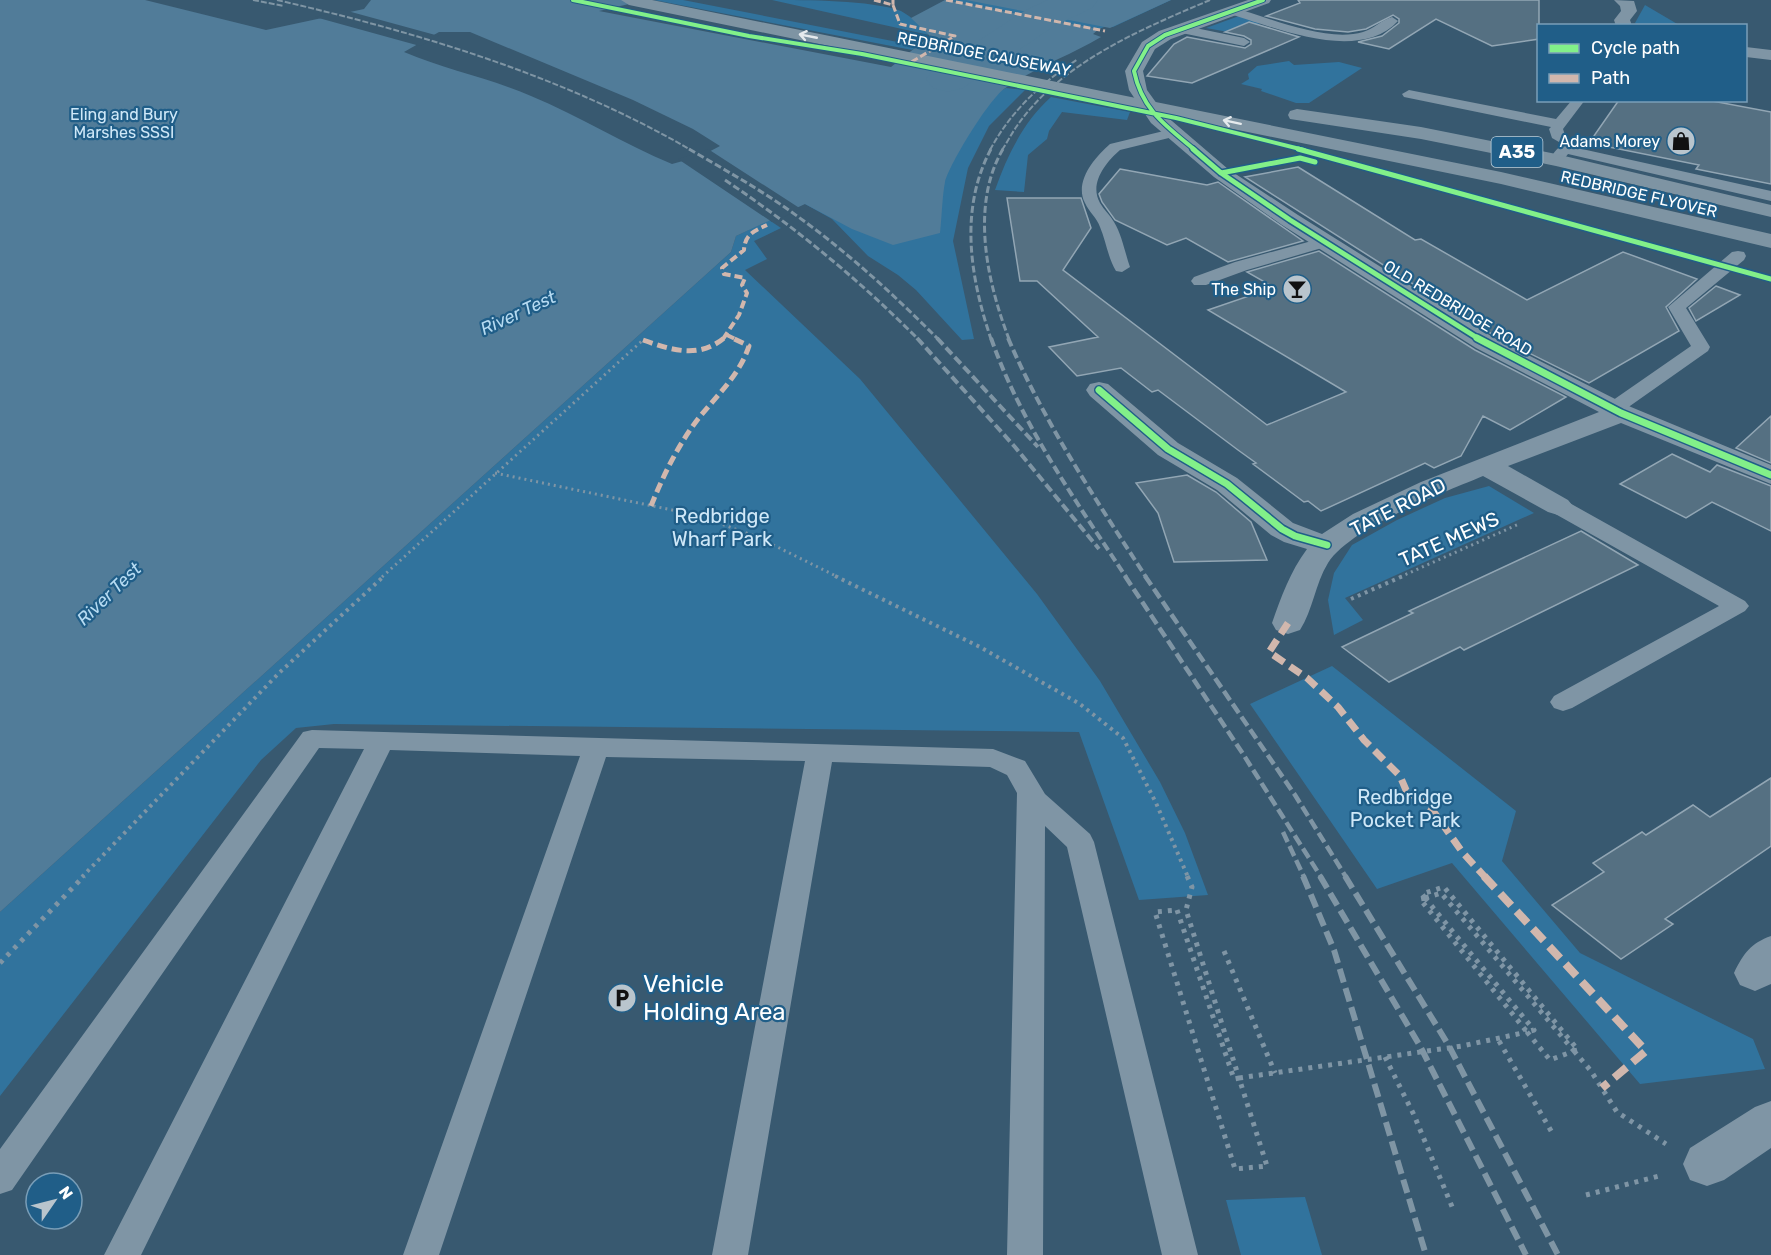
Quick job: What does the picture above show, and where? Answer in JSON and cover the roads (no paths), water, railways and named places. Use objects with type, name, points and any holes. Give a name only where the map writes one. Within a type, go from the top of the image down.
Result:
[{"type":"main road","name":"REDBRIDGE CAUSEWAY","points":[[629,0],[1290,134]]},
{"type":"main road","points":[[708,0],[778,14]]},
{"type":"main road","name":"REDBRIDGE CAUSEWAY","points":[[885,35],[967,51]]},
{"type":"main road","points":[[1119,81],[1154,88]]},
{"type":"main road","name":"REDBRIDGE FLYOVER","points":[[1260,109],[1625,190],[1771,225]]},
{"type":"main road","name":"A35","points":[[1283,113],[1560,154],[1771,210]]},
{"type":"main road","name":"REDBRIDGE FLYOVER","points":[[1290,134],[1622,205],[1771,241]]},
{"type":"main road","name":"A35","points":[[1290,134],[1771,264]]},
{"type":"street","name":"OLD REDBRIDGE ROAD","points":[[1263,0],[1165,35],[1148,46],[1134,71],[1137,90],[1165,126],[1221,173],[1485,344],[1617,411],[1771,475]]},
{"type":"street","points":[[1622,0],[1628,4],[1629,11],[1622,20],[1623,24]]},
{"type":"street","points":[[1747,52],[1771,56]]},
{"type":"street","points":[[1099,390],[1168,449],[1227,484],[1282,530],[1327,545]]},
{"type":"street","name":"TATE ROAD","points":[[1288,623],[1299,590],[1319,555],[1327,545],[1367,518],[1617,411]]},
{"type":"street","points":[[1486,466],[1558,506]]},
{"type":"street","points":[[1707,1164],[1771,1122]]},
{"type":"lane","points":[[1232,11],[1298,29],[1348,38],[1365,36],[1392,21]]},
{"type":"lane","points":[[1181,29],[1244,42]]},
{"type":"lane","points":[[1410,94],[1559,124]]},
{"type":"lane","points":[[1577,102],[1556,129],[1560,154],[1771,196]]},
{"type":"lane","points":[[1122,267],[1107,223],[1093,205],[1088,192],[1088,183],[1108,153],[1115,147],[1165,126]]},
{"type":"lane","points":[[1200,281],[1241,266],[1326,242]]},
{"type":"lane","points":[[1617,411],[1701,347],[1677,308],[1738,256]]},
{"type":"lane","points":[[1558,506],[1737,606],[1563,702]]},
{"type":"lane","points":[[0,1178],[312,739],[993,758],[1016,768],[1031,793],[1025,1255]]},
{"type":"lane","points":[[122,1255],[382,740]]},
{"type":"lane","points":[[421,1255],[596,747]]},
{"type":"lane","points":[[730,1255],[820,752]]},
{"type":"lane","points":[[1031,798],[1080,842],[1180,1255]]},
{"type":"water","points":[[0,0],[145,0],[266,30],[364,9],[371,0],[646,0],[599,11],[891,67],[930,36],[911,18],[945,0],[1099,29],[1093,34],[1101,37],[1015,82],[1004,89],[989,106],[970,133],[948,173],[944,188],[940,233],[893,245],[852,229],[805,204],[736,236],[731,252],[0,912]],"holes":[[[439,32],[470,32],[633,100],[693,129],[720,146],[701,156],[672,164],[531,96],[404,52]]]},
{"type":"water","points":[[966,0],[1171,0],[1110,28]]},
{"type":"waterway","name":"River Test","points":[[948,79],[1040,18],[1079,0]]},
{"type":"railway","points":[[253,0],[284,6]]},
{"type":"railway","points":[[277,0],[384,27],[490,60],[592,100],[691,150]]},
{"type":"railway","points":[[1002,150],[1019,123],[1037,101],[1081,64],[1132,35],[1210,0]]},
{"type":"railway","points":[[990,150],[1017,110],[1039,88],[1078,59]]},
{"type":"railway","points":[[689,149],[765,194],[810,225],[867,272],[937,338]]},
{"type":"railway","points":[[991,149],[981,172],[971,219],[973,267],[991,339]]},
{"type":"railway","points":[[1003,149],[993,171],[987,194],[985,244],[994,293],[1009,339]]},
{"type":"railway","points":[[725,180],[776,216],[825,255],[872,295],[917,338]]},
{"type":"railway","points":[[917,338],[1015,447],[1099,549]]},
{"type":"railway","points":[[937,338],[1038,447]]},
{"type":"railway","points":[[991,338],[1003,370],[1034,431],[1069,491],[1126,577]]},
{"type":"railway","points":[[1008,338],[1054,430],[1146,577]]},
{"type":"railway","points":[[1125,576],[1321,877]]},
{"type":"railway","points":[[1145,576],[1295,795],[1346,877]]},
{"type":"railway","points":[[1283,832],[1304,877]]},
{"type":"railway","points":[[1303,876],[1334,950],[1426,1255]]},
{"type":"railway","points":[[1320,876],[1420,1046],[1526,1255]]},
{"type":"railway","points":[[1345,876],[1449,1046],[1558,1255]]},
{"type":"place","name":"Adams Morey","points":[[1681,141]]},
{"type":"place","name":"The Ship","points":[[1297,289]]},
{"type":"place","name":"Vehicle Holding Area","points":[[622,998]]},
{"type":"park label","name":"Eling and Bury Marshes SSSI","points":[[124,123]]},
{"type":"park label","name":"Redbridge Wharf Park","points":[[722,528]]},
{"type":"park label","name":"Redbridge Pocket Park","points":[[1405,808]]}]
